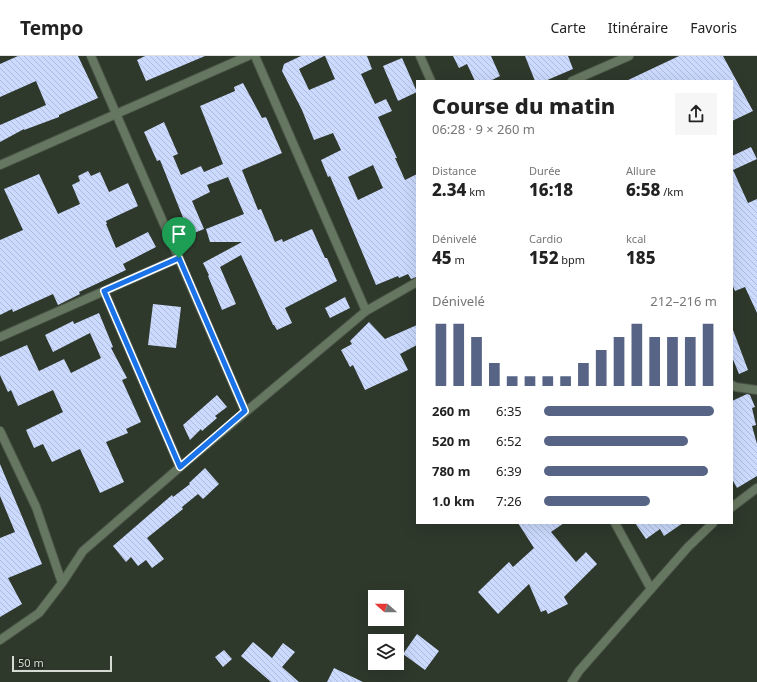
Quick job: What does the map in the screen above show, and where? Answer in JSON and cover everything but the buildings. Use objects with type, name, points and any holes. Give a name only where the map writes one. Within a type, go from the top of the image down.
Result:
[{"type":"street","points":[[91,56],[245,411]]},
{"type":"street","points":[[0,165],[248,56]]},
{"type":"street","points":[[255,56],[366,311]]},
{"type":"street","points":[[420,56],[431,80]]},
{"type":"street","points":[[577,80],[588,78],[629,56]]},
{"type":"street","points":[[0,337],[179,258]]},
{"type":"street","points":[[0,640],[39,614],[62,584],[83,551],[245,411],[366,311],[416,283]]},
{"type":"street","points":[[104,291],[180,467]]},
{"type":"street","points":[[733,386],[757,390]]},
{"type":"street","points":[[0,430],[36,507],[62,584]]},
{"type":"street","points":[[733,505],[757,488]]},
{"type":"street","points":[[616,524],[651,589]]},
{"type":"street","points":[[572,682],[579,671],[688,547],[712,524]]},
{"type":"route","points":[[179,258],[245,411],[180,467],[104,291],[179,258]]}]
